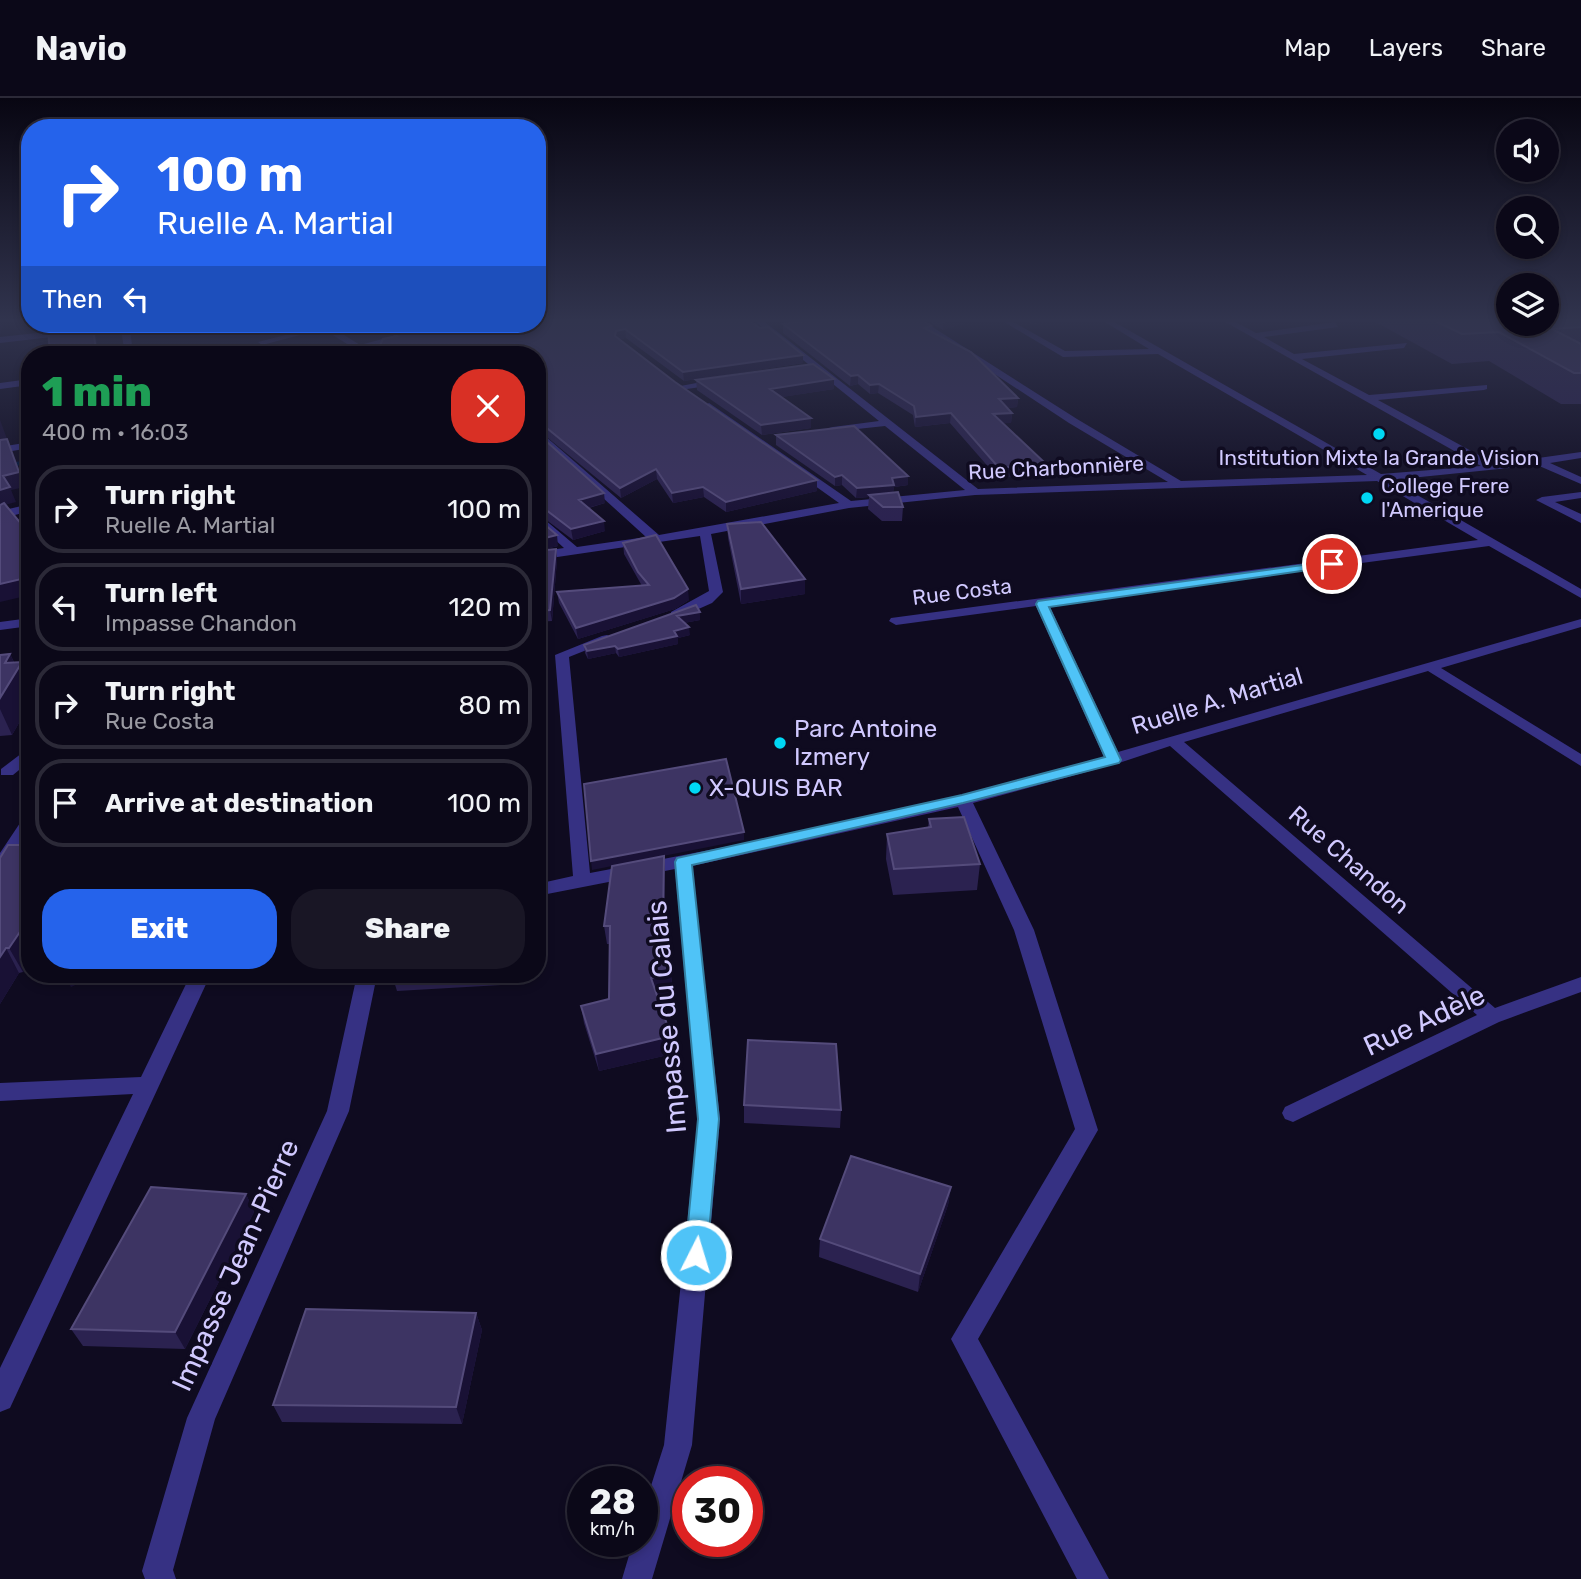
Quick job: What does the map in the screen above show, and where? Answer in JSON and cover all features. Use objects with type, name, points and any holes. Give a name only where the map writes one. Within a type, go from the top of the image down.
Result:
[{"type":"street","points":[[682,388],[691,395]]},
{"type":"street","points":[[841,388],[975,492]]},
{"type":"street","points":[[1022,388],[1176,483]]},
{"type":"street","points":[[1222,388],[1581,594]]},
{"type":"street","points":[[1351,388],[1493,468]]},
{"type":"street","points":[[1369,398],[1472,388]]},
{"type":"street","points":[[703,402],[849,505]]},
{"type":"street","points":[[816,433],[885,423]]},
{"type":"street","points":[[761,441],[775,439]]},
{"type":"street","points":[[546,440],[655,538]]},
{"type":"street","points":[[0,450],[21,447]]},
{"type":"street","name":"Rue Charbonnière","points":[[546,555],[705,532],[849,505],[975,492],[1377,478],[1493,468],[1581,455]]},
{"type":"street","points":[[1540,462],[1581,481]]},
{"type":"street","points":[[1581,495],[1542,500],[1581,519]]},
{"type":"street","points":[[0,515],[21,510]]},
{"type":"street","points":[[546,525],[574,551]]},
{"type":"street","points":[[663,619],[687,611],[716,592],[705,532]]},
{"type":"street","name":"Rue Costa","points":[[896,621],[1042,604],[1490,542]]},
{"type":"street","points":[[1042,604],[1113,760]]},
{"type":"street","points":[[0,626],[21,623]]},
{"type":"street","name":"Ruelle A. Martial","points":[[546,888],[683,862],[963,799],[1113,760],[1173,740],[1581,623]]},
{"type":"street","points":[[582,880],[562,655],[616,636]]},
{"type":"street","points":[[1429,666],[1581,761]]},
{"type":"street","points":[[0,678],[21,676]]},
{"type":"street","name":"Rue Chandon","points":[[1173,740],[1492,1017]]},
{"type":"street","points":[[3,772],[21,758]]},
{"type":"street","points":[[3,772],[21,772]]},
{"type":"street","points":[[963,799],[1024,930],[1087,1130],[964,1339],[1094,1579]]},
{"type":"street","points":[[0,866],[21,834]]},
{"type":"street","name":"Impasse du Calais","points":[[637,1579],[678,1445],[709,1119],[683,862]]},
{"type":"street","points":[[0,1398],[147,1085],[198,983]]},
{"type":"street","name":"Impasse Jean-Pierre","points":[[161,1579],[156,1571],[201,1418],[338,1111],[365,983]]},
{"type":"street","name":"Rue Adèle","points":[[1293,1113],[1492,1017],[1581,984]]},
{"type":"street","points":[[0,1092],[147,1085]]},
{"type":"building","points":[[546,388],[684,388],[817,480],[726,502],[703,487],[672,493],[656,469],[620,488],[546,427]]},
{"type":"building","points":[[708,388],[776,388],[770,389],[811,418],[761,425]]},
{"type":"building","points":[[886,388],[1008,388],[1018,398],[999,399],[1012,413],[993,414],[1045,463],[999,468],[951,413],[916,417],[914,406]]},
{"type":"building","points":[[854,426],[908,476],[892,478],[894,485],[857,488],[842,475],[835,477],[776,435]]},
{"type":"building","points":[[7,439],[19,472],[3,476],[10,487],[0,490],[0,440]]},
{"type":"building","points":[[546,441],[604,493],[579,500],[604,521],[571,529],[546,510]]},
{"type":"building","points":[[898,492],[903,507],[883,507],[869,495]]},
{"type":"building","points":[[4,503],[21,524],[21,579],[0,584],[0,505]]},
{"type":"building","points":[[761,522],[805,579],[741,589],[727,524]]},
{"type":"building","points":[[546,526],[557,535],[546,538]]},
{"type":"building","points":[[656,535],[688,589],[674,598],[576,628],[557,592],[649,585],[638,572],[623,543]]},
{"type":"building","points":[[556,549],[550,610],[546,610],[546,550]]},
{"type":"building","points":[[696,605],[700,612],[677,616],[689,627],[674,631],[677,636],[618,649],[615,646],[587,651],[584,645]]},
{"type":"building","points":[[10,654],[5,663],[21,664],[0,698],[0,655]]},
{"type":"building","points":[[726,759],[744,832],[591,861],[584,784]]},
{"type":"building","points":[[964,817],[980,864],[894,869],[887,834],[931,827],[929,819]]},
{"type":"building","points":[[8,845],[21,845],[21,930],[0,957],[0,858]]},
{"type":"building","points":[[664,856],[663,922],[671,975],[651,978],[671,1036],[596,1054],[581,1006],[609,999],[610,926],[604,926],[612,866]]},
{"type":"building","points":[[748,1040],[836,1044],[841,1110],[744,1105]]},
{"type":"building","points":[[851,1156],[951,1187],[920,1274],[820,1239]]},
{"type":"building","points":[[151,1187],[246,1194],[175,1332],[71,1329]]},
{"type":"building","points":[[306,1309],[476,1313],[456,1407],[273,1405]]},
{"type":"waterway","points":[[0,466],[21,463]]},
{"type":"place","name":"Institution Mixte la Grande Vision","points":[[1379,434]]},
{"type":"place","name":"College Frere l'Amerique","points":[[1367,498]]},
{"type":"place","name":"Parc Antoine Izmery","points":[[780,743]]},
{"type":"place","name":"X-QUIS BAR","points":[[695,788]]},
{"type":"route","points":[[696,1255],[709,1119],[683,862],[963,799],[1113,760],[1042,604],[1332,564]]}]
